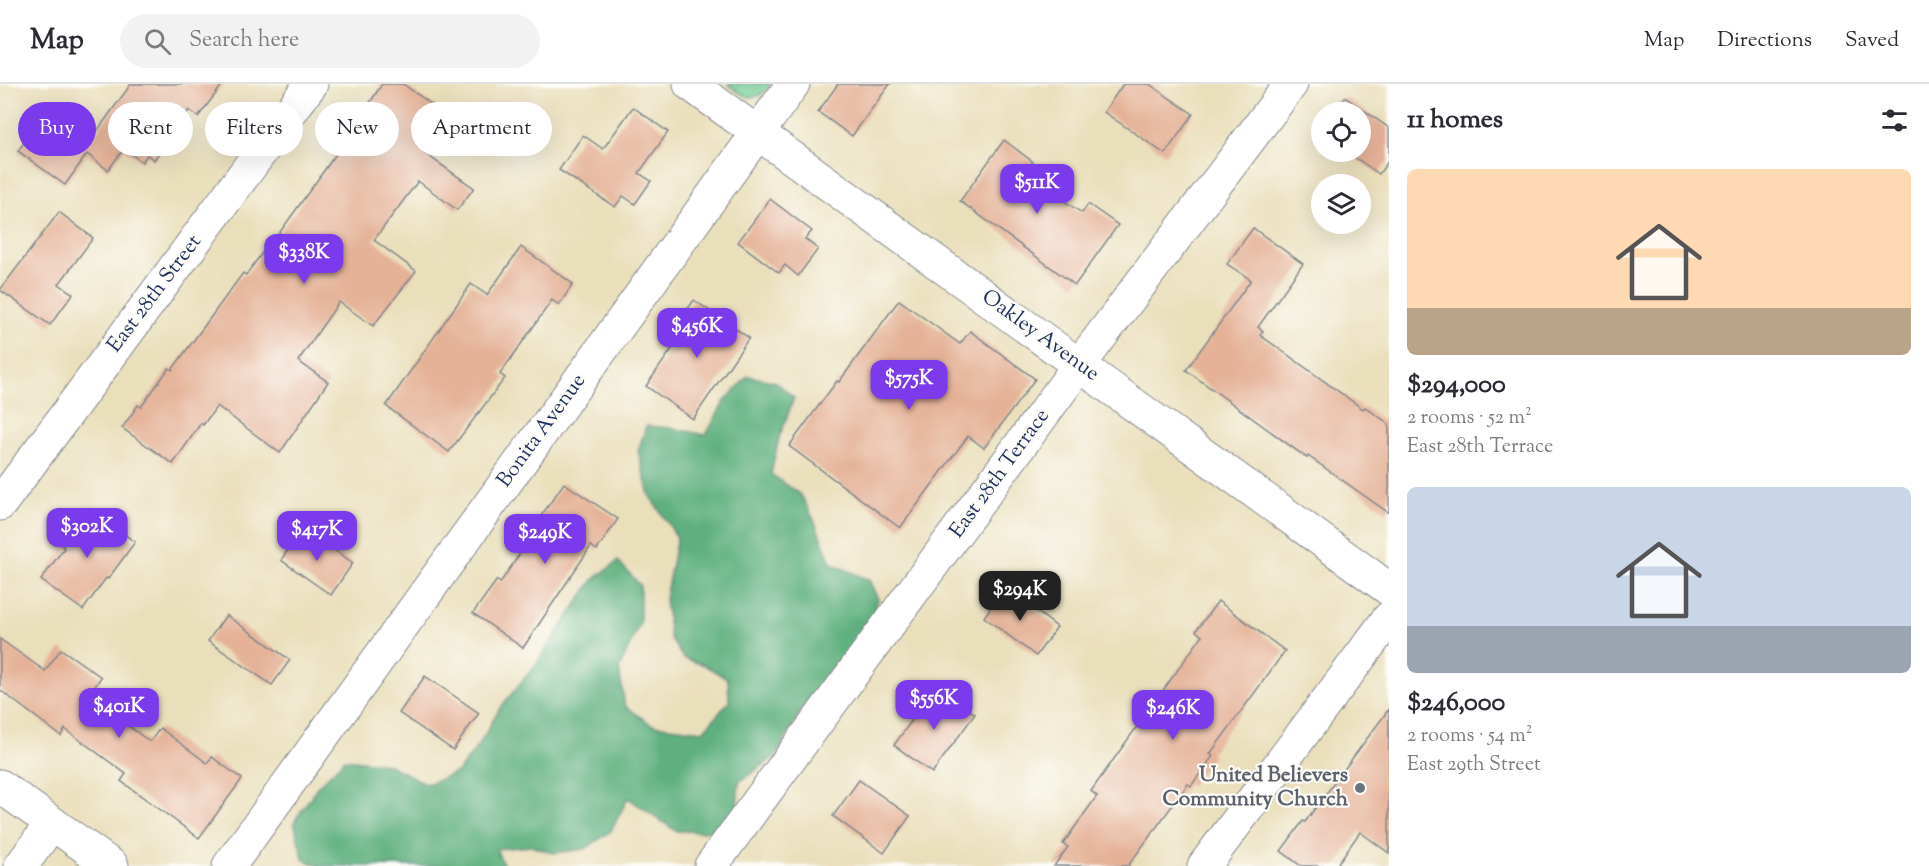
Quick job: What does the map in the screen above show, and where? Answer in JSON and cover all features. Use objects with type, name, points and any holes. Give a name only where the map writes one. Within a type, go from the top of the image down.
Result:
[{"type":"street","name":"East 28th Street","points":[[0,504],[310,84]]},
{"type":"street","name":"Oakley Avenue","points":[[690,84],[1389,589]]},
{"type":"street","name":"Bonita Avenue","points":[[229,866],[793,84]]},
{"type":"street","name":"East 28th Terrace","points":[[711,866],[1080,364],[1291,84]]},
{"type":"street","points":[[1204,866],[1389,618]]},
{"type":"street","points":[[0,786],[112,866]]},
{"type":"street","points":[[21,866],[52,823]]},
{"type":"green space","points":[[727,84],[771,84],[760,95],[750,97],[739,93]]},
{"type":"green space","points":[[748,376],[776,382],[794,398],[779,438],[771,474],[801,495],[815,522],[831,563],[869,580],[878,599],[870,628],[833,689],[806,701],[776,756],[739,782],[737,809],[724,826],[713,832],[676,831],[628,798],[611,831],[585,849],[554,853],[531,846],[496,849],[504,866],[319,866],[303,859],[294,822],[317,787],[345,759],[387,764],[427,784],[458,772],[480,743],[500,708],[537,663],[593,580],[618,561],[640,585],[640,623],[619,669],[625,706],[652,725],[703,731],[729,702],[728,679],[704,665],[683,658],[670,638],[665,599],[677,537],[649,495],[638,451],[646,426],[672,428],[706,435],[724,402]]},
{"type":"building","points":[[131,84],[223,84],[209,102],[205,102],[205,108],[198,117],[193,113],[193,102],[118,102]]},
{"type":"building","points":[[382,84],[403,84],[428,102],[411,102],[411,156],[429,156],[474,188],[457,210],[418,181],[374,240],[416,271],[373,326],[339,302],[298,361],[328,382],[280,453],[217,406],[203,425],[201,423],[173,464],[122,428],[138,405],[141,407],[169,368],[172,370],[243,273],[246,275],[273,238],[275,239],[335,156],[399,156],[399,102],[370,102]]},
{"type":"building","points":[[838,84],[890,84],[852,136],[818,112]]},
{"type":"building","points":[[1123,84],[1149,84],[1193,114],[1165,154],[1104,112]]},
{"type":"building","points":[[1345,97],[1352,102],[1342,102]]},
{"type":"building","points":[[633,107],[668,132],[639,173],[651,181],[635,204],[623,196],[615,207],[559,170],[583,135],[603,149]]},
{"type":"building","points":[[1371,115],[1389,128],[1389,160],[1379,174],[1362,162],[1371,162]]},
{"type":"building","points":[[108,116],[108,156],[119,156],[108,170],[90,156],[96,156],[96,133]]},
{"type":"building","points":[[1004,140],[1033,162],[1024,174],[1082,213],[1088,204],[1118,225],[1075,285],[960,201]]},
{"type":"building","points":[[25,156],[86,156],[65,185]]},
{"type":"building","points":[[134,156],[146,156],[142,162]]},
{"type":"building","points":[[770,199],[812,231],[805,239],[818,249],[798,276],[785,265],[779,273],[738,242]]},
{"type":"building","points":[[59,212],[93,238],[59,284],[73,294],[50,325],[0,290]]},
{"type":"building","points":[[1253,228],[1303,264],[1258,327],[1263,331],[1260,335],[1363,409],[1365,407],[1389,424],[1389,513],[1308,456],[1307,458],[1186,370],[1251,280],[1227,264]]},
{"type":"building","points":[[521,247],[573,284],[559,305],[552,300],[500,374],[505,378],[449,452],[386,406],[471,284],[487,295]]},
{"type":"building","points":[[694,300],[749,338],[693,419],[646,386],[679,339],[671,333]]},
{"type":"building","points":[[899,300],[960,344],[970,331],[1035,379],[984,448],[968,436],[900,528],[789,446]]},
{"type":"building","points":[[564,483],[618,519],[597,550],[591,546],[523,648],[473,613],[497,580],[500,583],[544,518],[541,516]]},
{"type":"building","points":[[88,508],[135,542],[83,610],[41,580]]},
{"type":"building","points":[[303,528],[353,563],[331,595],[281,560]]},
{"type":"building","points":[[1004,587],[1057,627],[1036,656],[984,617]]},
{"type":"building","points":[[1218,601],[1285,651],[1210,754],[1213,756],[1191,786],[1188,784],[1128,866],[1054,866],[1068,847],[1063,844],[1097,796],[1091,791],[1202,636],[1196,631]]},
{"type":"building","points":[[226,615],[290,660],[272,685],[208,641]]},
{"type":"building","points":[[0,639],[45,671],[61,649],[101,677],[89,696],[150,742],[160,728],[207,763],[212,757],[242,779],[199,838],[121,781],[126,774],[65,729],[61,736],[0,690]]},
{"type":"building","points":[[425,676],[479,713],[453,750],[399,713]]},
{"type":"building","points":[[944,692],[975,714],[932,773],[894,745],[928,698],[936,704]]},
{"type":"building","name":"United Believers Community Church","points":[[1389,709],[1389,853],[1360,832],[1336,866],[1301,866],[1281,851]]},
{"type":"building","points":[[859,780],[910,816],[884,853],[833,816]]},
{"type":"place","name":"United Believers Community Church","points":[[1360,788]]}]
